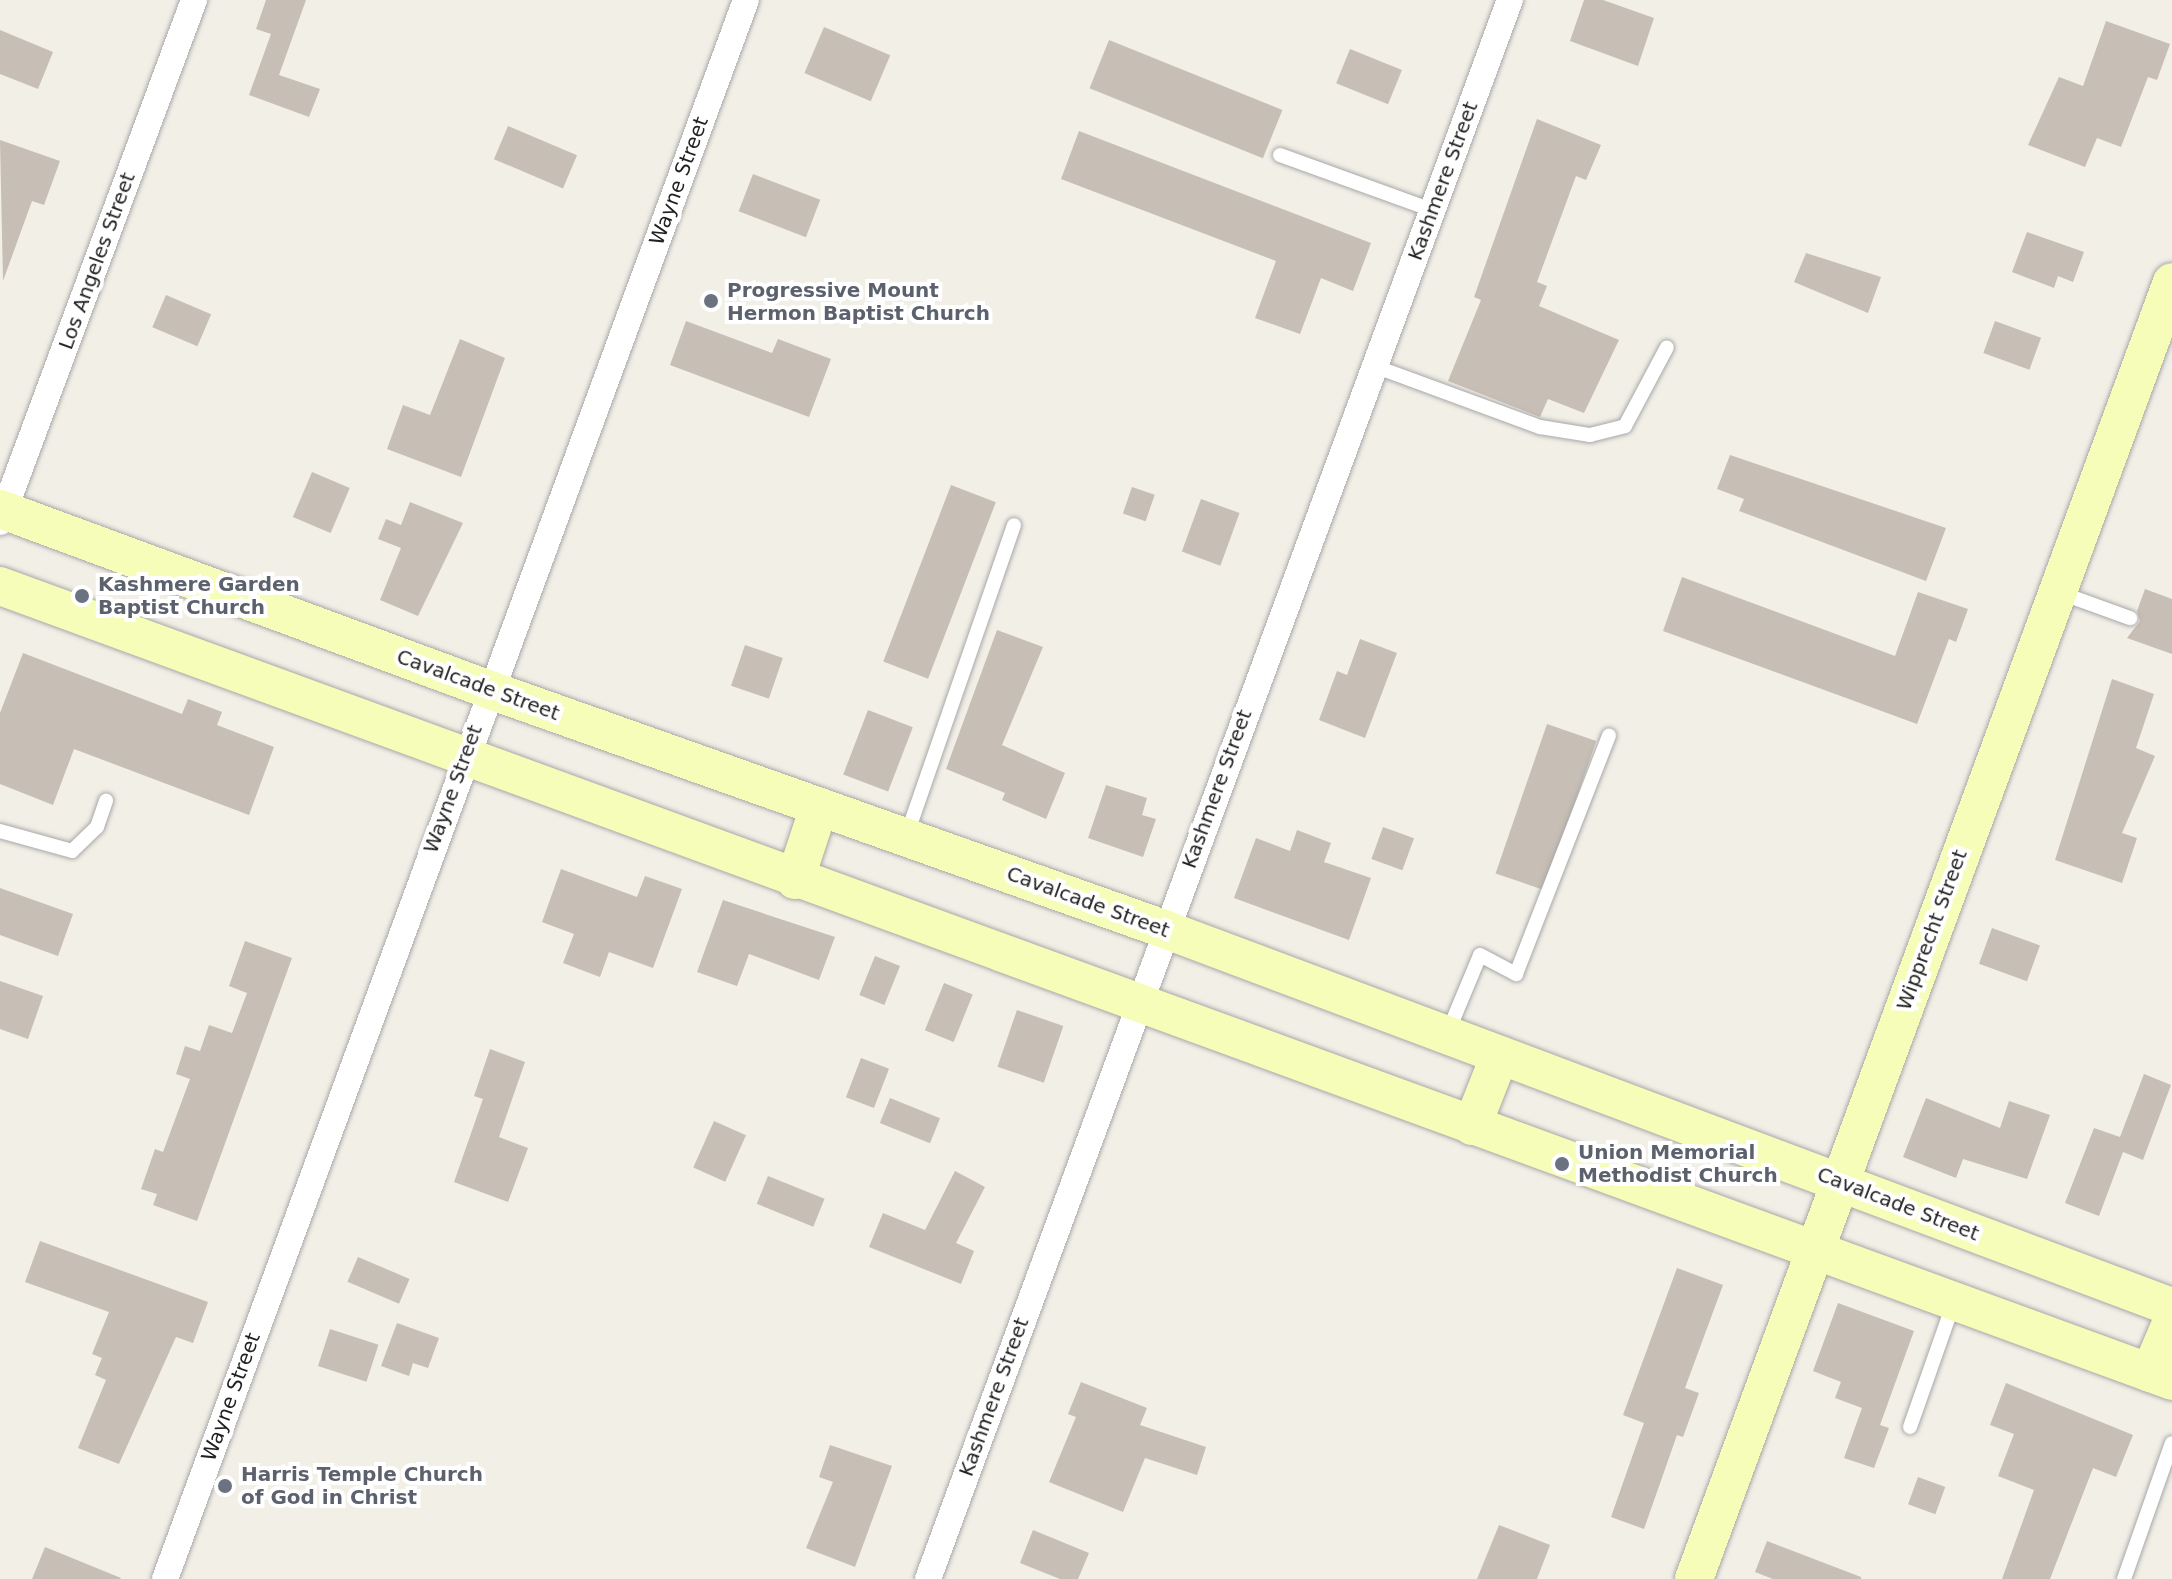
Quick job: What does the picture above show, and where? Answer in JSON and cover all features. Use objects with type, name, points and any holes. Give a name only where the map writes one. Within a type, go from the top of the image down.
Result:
[{"type":"main road","name":"Wipprecht Street","points":[[1694,1579],[1838,1181],[2172,282]]},
{"type":"main road","name":"Cavalcade Street","points":[[2,514],[1164,929],[2172,1307]]},
{"type":"main road","points":[[0,586],[464,759],[2161,1377],[2172,1321]]},
{"type":"main road","points":[[795,880],[819,807]]},
{"type":"main road","points":[[1472,1126],[1500,1055]]},
{"type":"street","name":"Los Angeles Street","points":[[2,514],[194,0]]},
{"type":"street","name":"Wayne Street","points":[[165,1579],[464,759],[746,0]]},
{"type":"street","name":"Kashmere Street","points":[[928,1579],[1164,929],[1510,0]]},
{"type":"lane","points":[[1280,155],[1432,210]]},
{"type":"lane","points":[[1374,366],[1540,427],[1590,435],[1625,426],[1667,347]]},
{"type":"lane","points":[[906,838],[1014,525]]},
{"type":"lane","points":[[2057,592],[2130,618]]},
{"type":"lane","points":[[1447,1035],[1480,955],[1516,974],[1609,735]]},
{"type":"lane","points":[[0,831],[72,851],[97,827],[106,801]]},
{"type":"lane","points":[[1910,1427],[1954,1302]]},
{"type":"lane","points":[[2124,1579],[2172,1443]]},
{"type":"building","points":[[266,0],[306,0],[279,75],[320,89],[309,117],[249,95],[271,34],[256,29]]},
{"type":"building","points":[[1584,0],[1603,0],[1654,18],[1638,66],[1570,41]]},
{"type":"building","points":[[2106,21],[2170,44],[2157,80],[2148,77],[2121,147],[2097,138],[2085,167],[2028,145],[2059,77],[2083,86]]},
{"type":"building","points":[[824,27],[890,55],[871,101],[804,73]]},
{"type":"building","points":[[0,30],[53,52],[38,89],[0,74]]},
{"type":"building","points":[[1109,40],[1282,110],[1263,158],[1090,88]]},
{"type":"building","points":[[1350,49],[1402,70],[1388,104],[1336,83]]},
{"type":"building","points":[[1537,119],[1601,145],[1586,180],[1576,176],[1537,282],[1547,286],[1539,306],[1619,340],[1584,413],[1548,399],[1540,417],[1448,381],[1481,300],[1474,297]]},
{"type":"building","points":[[508,126],[577,155],[563,188],[494,159]]},
{"type":"building","points":[[1079,131],[1371,243],[1353,291],[1321,278],[1300,334],[1255,318],[1276,261],[1061,179]]},
{"type":"building","points":[[0,140],[60,161],[44,205],[32,201],[3,281]]},
{"type":"building","points":[[753,174],[820,200],[806,237],[739,211]]},
{"type":"building","points":[[2027,232],[2084,252],[2073,282],[2058,276],[2054,288],[2012,272]]},
{"type":"building","points":[[1806,253],[1881,277],[1868,313],[1794,282]]},
{"type":"building","points":[[166,295],[211,314],[197,346],[152,327]]},
{"type":"building","points":[[686,321],[772,353],[778,339],[831,359],[809,417],[670,365]]},
{"type":"building","points":[[1995,321],[2041,338],[2029,370],[1983,353]]},
{"type":"building","points":[[460,339],[505,358],[461,477],[387,449],[403,405],[430,415]]},
{"type":"building","points":[[1730,455],[1946,528],[1926,581],[1739,511],[1744,499],[1717,489]]},
{"type":"building","points":[[312,472],[350,488],[331,533],[293,517]]},
{"type":"building","points":[[951,485],[996,502],[928,679],[883,661]]},
{"type":"building","points":[[1132,487],[1155,495],[1146,521],[1123,513]]},
{"type":"building","points":[[1201,499],[1240,513],[1220,566],[1182,552]]},
{"type":"building","points":[[410,502],[463,523],[418,616],[380,600],[401,548],[378,539],[386,519],[401,525]]},
{"type":"building","points":[[1682,577],[1895,656],[1918,592],[1968,609],[1956,642],[1949,639],[1917,724],[1663,631]]},
{"type":"building","points":[[2145,589],[2172,599],[2172,654],[2127,638],[2140,621],[2137,611]]},
{"type":"building","points":[[997,630],[1043,647],[1002,745],[1065,773],[1046,819],[1002,800],[1005,793],[946,769]]},
{"type":"building","points":[[1360,639],[1397,653],[1365,738],[1319,720],[1337,671],[1347,675]]},
{"type":"building","points":[[745,645],[783,658],[769,699],[731,686]]},
{"type":"building","points":[[23,653],[182,714],[188,699],[222,712],[217,725],[274,747],[249,815],[74,749],[53,805],[0,784],[0,713]]},
{"type":"building","points":[[2112,679],[2154,694],[2136,748],[2155,756],[2122,833],[2137,838],[2122,883],[2055,860]]},
{"type":"building","points":[[868,710],[913,727],[888,792],[843,774]]},
{"type":"building","points":[[1547,724],[1596,741],[1545,890],[1496,873]]},
{"type":"building","points":[[1106,785],[1147,798],[1142,815],[1156,819],[1143,857],[1088,838]]},
{"type":"building","points":[[1383,827],[1414,838],[1402,870],[1371,859]]},
{"type":"building","points":[[1297,830],[1331,843],[1324,862],[1371,878],[1349,940],[1234,898],[1256,838],[1290,851]]},
{"type":"building","points":[[561,869],[637,897],[645,876],[682,889],[653,968],[609,952],[600,977],[563,963],[574,934],[542,922]]},
{"type":"building","points":[[0,888],[73,914],[58,956],[0,935]]},
{"type":"building","points":[[723,900],[835,937],[819,980],[749,954],[737,986],[697,972]]},
{"type":"building","points":[[1992,928],[2040,945],[2027,981],[1979,964]]},
{"type":"building","points":[[245,941],[292,958],[197,1221],[153,1205],[157,1194],[141,1189],[155,1149],[163,1152],[190,1079],[176,1074],[185,1046],[200,1051],[209,1025],[232,1033],[247,993],[229,986]]},
{"type":"building","points":[[875,956],[900,966],[884,1005],[859,995]]},
{"type":"building","points":[[0,981],[43,996],[28,1039],[0,1029]]},
{"type":"building","points":[[944,983],[973,995],[954,1042],[925,1030]]},
{"type":"building","points":[[1017,1010],[1063,1026],[1044,1083],[997,1067]]},
{"type":"building","points":[[490,1049],[525,1062],[499,1137],[528,1148],[508,1202],[454,1182],[483,1099],[474,1096]]},
{"type":"building","points":[[861,1058],[889,1069],[874,1108],[846,1097]]},
{"type":"building","points":[[2144,1074],[2171,1085],[2143,1160],[2123,1152],[2099,1216],[2065,1203],[2094,1128],[2120,1137]]},
{"type":"building","points":[[890,1098],[940,1118],[930,1143],[880,1123]]},
{"type":"building","points":[[1926,1098],[2000,1128],[2009,1101],[2050,1115],[2027,1179],[1963,1159],[1956,1178],[1903,1157]]},
{"type":"building","points":[[714,1121],[746,1135],[725,1182],[693,1168]]},
{"type":"building","points":[[955,1171],[985,1187],[956,1243],[974,1251],[961,1284],[869,1247],[883,1213],[925,1230]]},
{"type":"building","points":[[768,1176],[825,1199],[813,1227],[757,1204]]},
{"type":"building","points":[[40,1241],[208,1302],[193,1343],[176,1337],[119,1464],[78,1448],[106,1380],[95,1375],[102,1358],[92,1354],[109,1312],[25,1282]]},
{"type":"building","points":[[358,1257],[410,1279],[399,1304],[347,1282]]},
{"type":"building","points":[[1677,1268],[1723,1285],[1685,1388],[1699,1393],[1683,1437],[1677,1435],[1644,1529],[1611,1517],[1644,1423],[1623,1415]]},
{"type":"building","points":[[1838,1303],[1914,1331],[1880,1425],[1889,1428],[1874,1468],[1844,1458],[1862,1408],[1835,1398],[1841,1382],[1813,1371]]},
{"type":"building","points":[[397,1323],[439,1338],[428,1368],[413,1363],[409,1376],[381,1366]]},
{"type":"building","points":[[330,1329],[379,1345],[366,1382],[318,1366]]},
{"type":"building","points":[[1081,1382],[1147,1408],[1140,1425],[1206,1447],[1197,1475],[1145,1458],[1123,1512],[1049,1482],[1076,1417],[1068,1414]]},
{"type":"building","points":[[2006,1383],[2133,1435],[2116,1477],[2093,1468],[2050,1579],[2002,1579],[2034,1490],[1998,1476],[2014,1434],[1990,1425]]},
{"type":"building","points":[[830,1445],[892,1466],[855,1567],[806,1548],[833,1482],[819,1477]]},
{"type":"building","points":[[1918,1477],[1945,1487],[1935,1514],[1908,1504]]},
{"type":"building","points":[[1499,1525],[1550,1545],[1537,1579],[1477,1579]]},
{"type":"building","points":[[1033,1530],[1089,1553],[1078,1579],[1060,1579],[1020,1563]]},
{"type":"building","points":[[1767,1541],[1861,1579],[1773,1579],[1755,1572]]},
{"type":"building","points":[[45,1547],[121,1578],[32,1579]]},
{"type":"place","name":"Progressive Mount Hermon Baptist Church","points":[[711,301]]},
{"type":"place","name":"Kashmere Garden Baptist Church","points":[[82,596]]},
{"type":"place","name":"Union Memorial Methodist Church","points":[[1562,1164]]},
{"type":"place","name":"Harris Temple Church of God in Christ","points":[[225,1486]]}]
